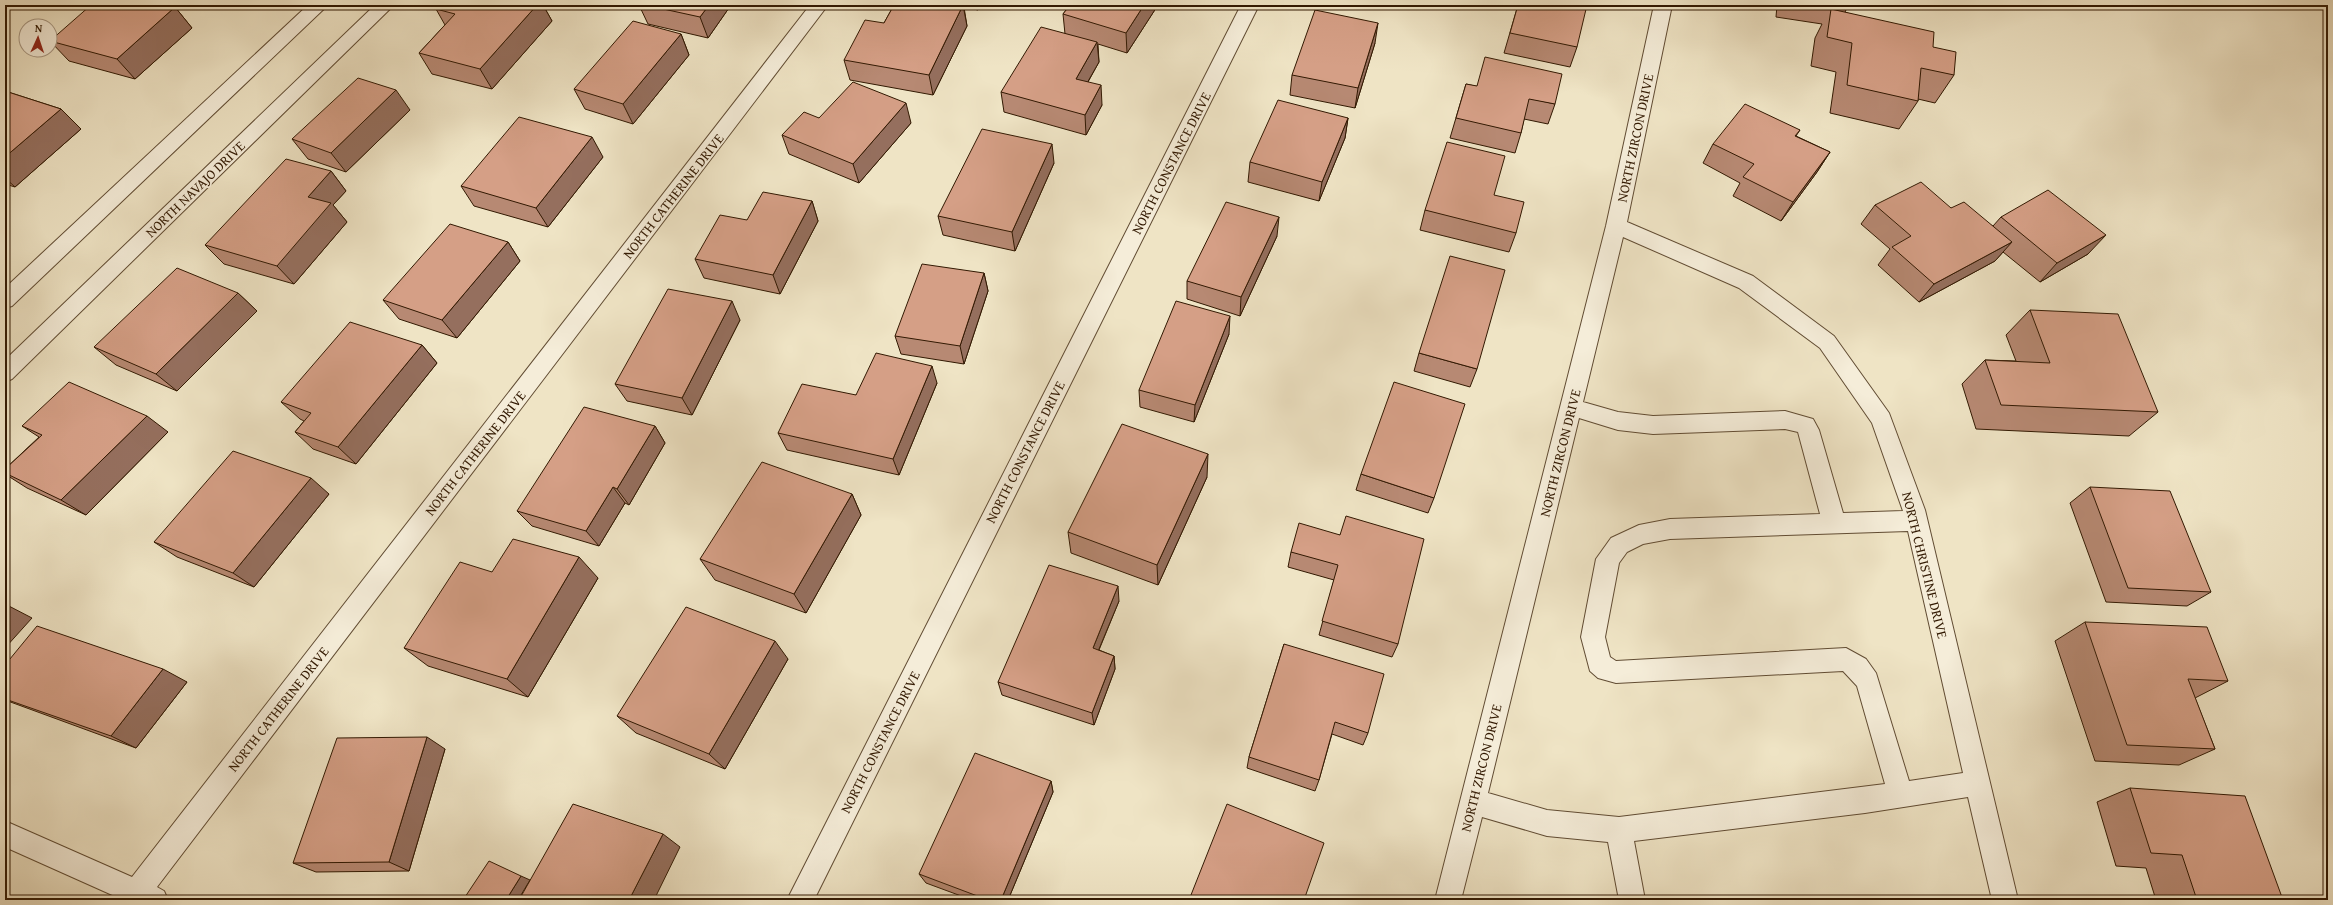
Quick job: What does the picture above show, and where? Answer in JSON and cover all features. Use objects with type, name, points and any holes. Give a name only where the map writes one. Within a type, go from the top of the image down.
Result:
[{"type":"street","points":[[5,300],[319,5]]},
{"type":"street","name":"NORTH NAVAJO DRIVE","points":[[5,373],[385,5]]},
{"type":"street","name":"NORTH CATHERINE DRIVE","points":[[142,897],[819,5]]},
{"type":"street","name":"NORTH CONSTANCE DRIVE","points":[[800,900],[1250,5]]},
{"type":"street","name":"NORTH ZIRCON DRIVE","points":[[1448,900],[1616,226],[1663,5]]},
{"type":"street","name":"NORTH CHRISTINE DRIVE","points":[[1616,226],[1746,282],[1827,342],[1881,419],[1916,521],[2005,900]]},
{"type":"street","points":[[1571,407],[1618,421],[1653,425],[1785,420],[1805,424],[1834,523]]},
{"type":"street","points":[[1901,795],[1869,686],[1864,674],[1856,664],[1846,660],[1616,672],[1607,670],[1599,663],[1595,653],[1593,637],[1608,559],[1619,545],[1639,535],[1670,529],[1916,521]]},
{"type":"street","points":[[1472,801],[1547,822],[1619,830],[1901,795],[1978,783]]},
{"type":"street","points":[[1619,830],[1632,900]]},
{"type":"street","points":[[5,834],[142,897]]},
{"type":"building","points":[[91,5],[168,5],[175,7],[117,59],[58,43],[58,34]]},
{"type":"building","points":[[440,5],[537,5],[480,69],[419,53],[455,14],[436,9]]},
{"type":"building","points":[[645,5],[709,5],[700,17]]},
{"type":"building","points":[[894,5],[963,5],[929,75],[844,60],[865,20],[884,23]]},
{"type":"building","points":[[1070,5],[1144,5],[1126,33],[1063,14]]},
{"type":"building","points":[[1518,5],[1587,5],[1577,47],[1510,33]]},
{"type":"building","points":[[1831,9],[1934,32],[1933,47],[1956,52],[1954,75],[1921,68],[1918,101],[1847,85],[1852,43],[1827,37]]},
{"type":"building","points":[[1315,10],[1378,23],[1358,88],[1292,75]]},
{"type":"building","points":[[633,21],[681,34],[623,104],[574,89]]},
{"type":"building","points":[[1041,27],[1097,42],[1076,79],[1101,85],[1085,115],[1001,92]]},
{"type":"building","points":[[1485,57],[1562,74],[1555,104],[1529,99],[1521,133],[1456,118],[1466,84],[1477,86]]},
{"type":"building","points":[[358,78],[396,90],[331,153],[292,139]]},
{"type":"building","points":[[853,82],[906,103],[853,164],[782,135],[804,112],[819,118]]},
{"type":"building","points":[[5,91],[61,109],[5,157]]},
{"type":"building","points":[[1278,100],[1348,118],[1322,182],[1250,162]]},
{"type":"building","points":[[1745,104],[1800,130],[1795,136],[1830,152],[1793,202],[1743,177],[1754,164],[1713,144]]},
{"type":"building","points":[[519,117],[592,137],[536,208],[461,186]]},
{"type":"building","points":[[982,129],[1052,144],[1012,232],[938,216]]},
{"type":"building","points":[[1447,142],[1505,156],[1494,195],[1524,202],[1516,233],[1425,210]]},
{"type":"building","points":[[286,159],[331,171],[308,197],[331,203],[277,266],[205,245]]},
{"type":"building","points":[[1921,182],[1951,208],[1964,202],[2012,242],[1934,284],[1892,247],[1911,236],[1875,205]]},
{"type":"building","points":[[2048,190],[2106,235],[2057,263],[2001,217]]},
{"type":"building","points":[[763,192],[812,201],[773,275],[695,259],[720,215],[747,220]]},
{"type":"building","points":[[1226,202],[1279,217],[1241,297],[1187,281]]},
{"type":"building","points":[[450,224],[508,242],[442,320],[383,300]]},
{"type":"building","points":[[1450,256],[1505,270],[1477,369],[1419,353]]},
{"type":"building","points":[[922,264],[984,273],[960,346],[895,336]]},
{"type":"building","points":[[177,268],[238,293],[156,374],[94,347]]},
{"type":"building","points":[[668,289],[732,301],[682,398],[615,384]]},
{"type":"building","points":[[1176,301],[1230,316],[1195,405],[1139,390]]},
{"type":"building","points":[[2030,310],[2118,314],[2158,412],[2001,405],[1985,360],[2050,363]]},
{"type":"building","points":[[350,322],[422,345],[338,447],[295,432],[311,413],[281,402]]},
{"type":"building","points":[[876,353],[932,366],[893,459],[778,433],[802,384],[856,395]]},
{"type":"building","points":[[69,382],[147,416],[61,500],[5,473],[5,469],[42,435],[22,426]]},
{"type":"building","points":[[1394,382],[1465,404],[1434,498],[1361,474]]},
{"type":"building","points":[[584,407],[655,426],[617,489],[613,487],[586,531],[517,511]]},
{"type":"building","points":[[1122,424],[1208,454],[1157,565],[1068,532]]},
{"type":"building","points":[[233,451],[311,478],[233,573],[154,542]]},
{"type":"building","points":[[762,462],[852,494],[794,594],[700,559]]},
{"type":"building","points":[[2090,487],[2170,491],[2211,592],[2128,588]]},
{"type":"building","points":[[1346,516],[1424,539],[1398,644],[1322,621],[1338,565],[1291,552],[1299,523],[1340,535]]},
{"type":"building","points":[[513,539],[579,557],[507,679],[404,648],[460,562],[492,572]]},
{"type":"building","points":[[1049,565],[1118,586],[1093,648],[1114,656],[1092,713],[998,682]]},
{"type":"building","points":[[686,607],[775,641],[709,754],[617,716]]},
{"type":"building","points":[[2085,622],[2207,627],[2228,681],[2188,679],[2215,749],[2127,745]]},
{"type":"building","points":[[37,626],[163,669],[111,736],[5,699],[5,665]]},
{"type":"building","points":[[1284,644],[1384,674],[1368,733],[1335,722],[1319,780],[1249,757]]},
{"type":"building","points":[[427,737],[389,862],[293,863],[337,738]]},
{"type":"building","points":[[975,753],[1051,781],[1001,900],[988,900],[919,874]]},
{"type":"building","points":[[2130,788],[2245,796],[2283,900],[2197,900],[2182,855],[2151,853]]},
{"type":"building","points":[[573,804],[663,834],[629,900],[519,900]]},
{"type":"building","points":[[1227,804],[1324,843],[1304,900],[1189,900]]},
{"type":"building","points":[[489,861],[521,876],[506,900],[463,900]]}]
